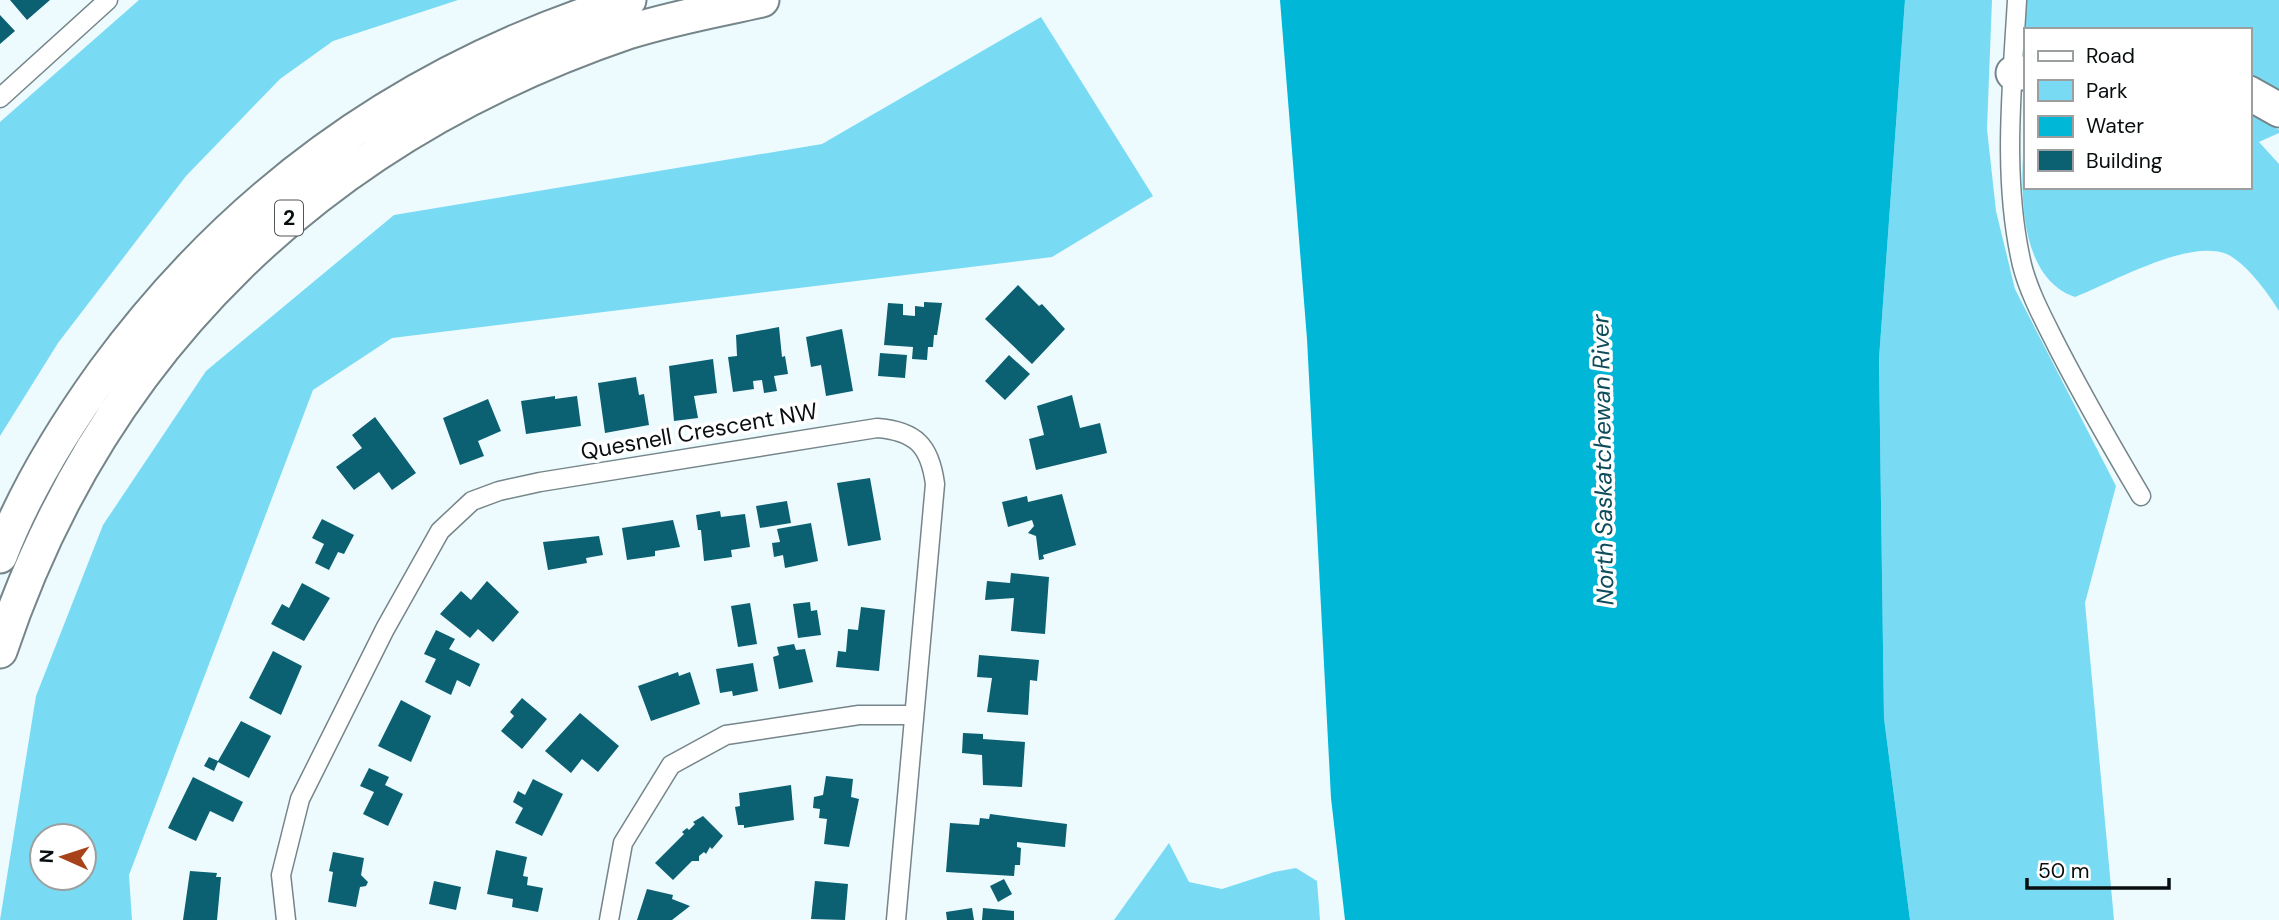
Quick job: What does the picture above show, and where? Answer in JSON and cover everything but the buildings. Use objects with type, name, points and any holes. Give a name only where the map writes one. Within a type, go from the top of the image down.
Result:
[{"type":"highway","name":"2","points":[[0,556],[52,452],[110,365],[156,303],[268,192],[365,120],[451,71],[514,41],[629,0]]},
{"type":"highway","name":"2","points":[[0,650],[60,507],[148,366],[193,312],[296,212],[387,145],[485,90],[631,32],[762,0]]},
{"type":"highway","points":[[2251,94],[2279,110]]},
{"type":"street","points":[[0,98],[108,0]]},
{"type":"street","points":[[2017,0],[2019,73],[2011,166],[2014,221],[2023,267],[2046,323],[2088,406],[2141,496]]},
{"type":"street","name":"Quesnell Crescent NW","points":[[286,920],[281,875],[300,799],[385,629],[440,531],[472,501],[499,491],[857,430],[887,429],[908,434],[917,440],[930,461],[935,484],[896,920]]},
{"type":"street","points":[[609,920],[623,843],[671,765],[726,735],[859,715],[914,715]]},
{"type":"green space","points":[[139,0],[458,0],[333,41],[280,79],[186,176],[58,343],[0,436],[0,122]]},
{"type":"green space","points":[[1905,0],[1992,0],[1987,129],[1996,211],[2015,289],[2116,486],[2085,603],[2114,920],[1910,920],[1884,718],[1879,359]]},
{"type":"green space","points":[[2027,0],[2279,0],[2279,98],[2251,80],[2251,28],[2025,28]]},
{"type":"green space","points":[[1041,17],[1153,196],[1052,257],[392,338],[313,390],[129,875],[132,920],[0,920],[36,696],[103,525],[206,371],[394,215],[822,144]]},
{"type":"green space","points":[[2251,110],[2279,130],[2279,133],[2259,142],[2279,164],[2279,311],[2239,262],[2224,253],[2208,251],[2169,258],[2075,297],[2056,286],[2042,270],[2032,249],[2026,226],[2022,176],[2024,146],[2024,189],[2251,189]]},
{"type":"green space","points":[[1169,843],[1189,882],[1222,889],[1274,872],[1296,868],[1317,881],[1320,920],[1114,920]]},
{"type":"water","name":"North Saskatchewan River","points":[[1280,0],[1905,0],[1879,359],[1884,718],[1910,920],[1345,920],[1331,798],[1307,339]]}]
